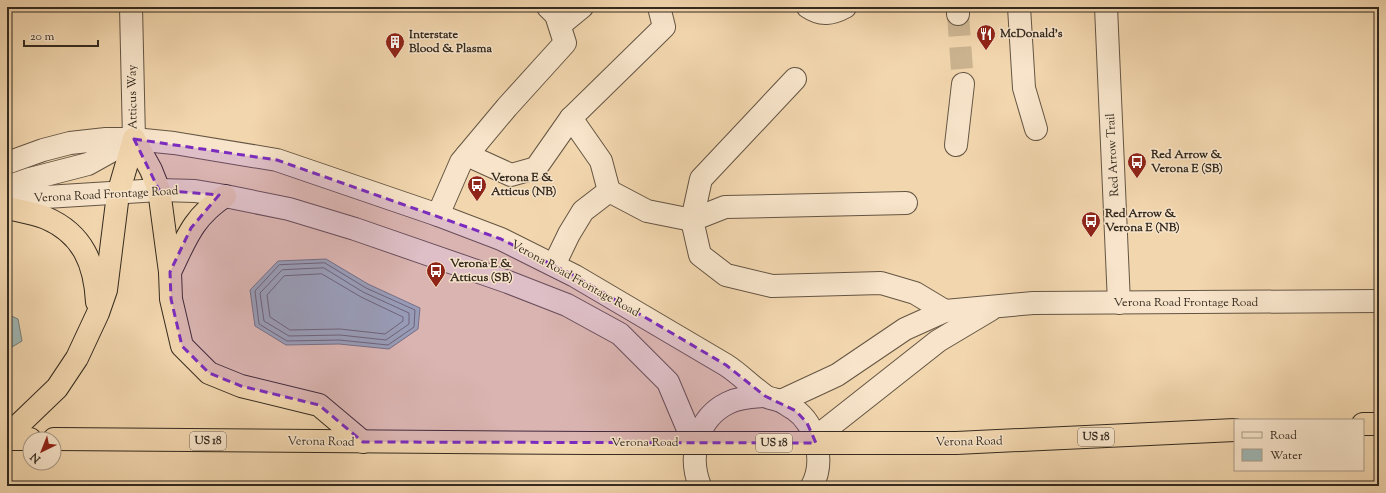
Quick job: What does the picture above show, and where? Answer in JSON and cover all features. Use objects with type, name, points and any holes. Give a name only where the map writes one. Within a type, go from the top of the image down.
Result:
[{"type":"highway","points":[[134,139],[151,170],[158,190],[170,272],[171,300],[182,346],[209,373],[241,386],[319,405],[363,442]]},
{"type":"highway","points":[[7,437],[57,388],[78,358],[98,313],[106,290],[118,194],[134,139]]},
{"type":"highway","points":[[170,272],[191,228],[209,206],[225,196]]},
{"type":"highway","points":[[7,208],[46,218],[69,232],[82,246],[86,251],[96,287],[98,313]]},
{"type":"highway","points":[[1364,424],[1379,424]]},
{"type":"highway","name":"Verona Road","points":[[62,439],[592,443],[956,442],[1234,430]]},
{"type":"highway","points":[[7,437],[22,438]]},
{"type":"street","name":"Atticus Way","points":[[131,7],[134,139]]},
{"type":"street","points":[[438,215],[461,162],[507,107],[565,43],[554,16],[582,7]]},
{"type":"street","points":[[467,155],[511,175],[536,168],[571,118],[664,27],[659,7]]},
{"type":"street","points":[[808,7],[812,10],[830,14],[845,7]]},
{"type":"street","points":[[1019,7],[1024,88],[1036,129]]},
{"type":"street","name":"Red Arrow Trail","points":[[1106,7],[1119,303]]},
{"type":"street","points":[[795,79],[701,179],[692,220],[700,255],[726,275],[772,286],[881,283],[915,293],[945,311]]},
{"type":"street","points":[[956,145],[963,84]]},
{"type":"street","points":[[571,118],[601,161],[609,191],[648,211],[692,220],[725,206],[906,203]]},
{"type":"street","name":"Verona Road Frontage Road","points":[[7,163],[70,143],[106,139],[134,139],[174,143],[277,160],[501,238],[554,265],[738,372],[773,399],[837,375],[905,329],[945,311],[994,308],[1033,303],[1379,301]]},
{"type":"street","points":[[7,187],[25,180],[88,164],[134,139]]},
{"type":"street","name":"Verona Road Frontage Road","points":[[7,204],[34,198],[118,194],[158,190],[194,191],[289,209],[355,229],[508,282],[567,305],[620,334],[668,382],[695,446]]},
{"type":"street","points":[[554,265],[569,234],[583,211],[609,191]]},
{"type":"street","name":"Verona Road Frontage Road","points":[[815,438],[938,341],[994,308]]},
{"type":"street","points":[[700,486],[694,466],[695,446],[702,429],[713,414],[728,403],[745,397],[773,399],[796,410],[807,423],[815,438],[819,460],[815,484]]},
{"type":"highlighted area","points":[[134,139],[277,160],[501,239],[575,276],[726,365],[765,396],[796,411],[807,423],[816,443],[363,442],[319,405],[241,386],[209,373],[182,346],[171,299],[170,272],[191,228],[219,195],[159,190]]},
{"type":"water","points":[[326,259],[368,284],[420,308],[418,329],[389,349],[339,344],[286,345],[255,326],[250,290],[278,261]]},
{"type":"water","points":[[7,314],[18,319],[22,341],[7,350]]},
{"type":"tunnel","points":[[958,14],[963,84]]},
{"type":"place","name":"McDonald's","points":[[986,51]]},
{"type":"place","name":"Interstate Blood & Plasma","points":[[395,59]]},
{"type":"place","name":"Red Arrow & Verona E (SB)","points":[[1137,179]]},
{"type":"place","name":"Verona E & Atticus (NB)","points":[[477,202]]},
{"type":"place","name":"Red Arrow & Verona E (NB)","points":[[1091,238]]},
{"type":"place","name":"Verona E & Atticus (SB)","points":[[436,288]]}]
